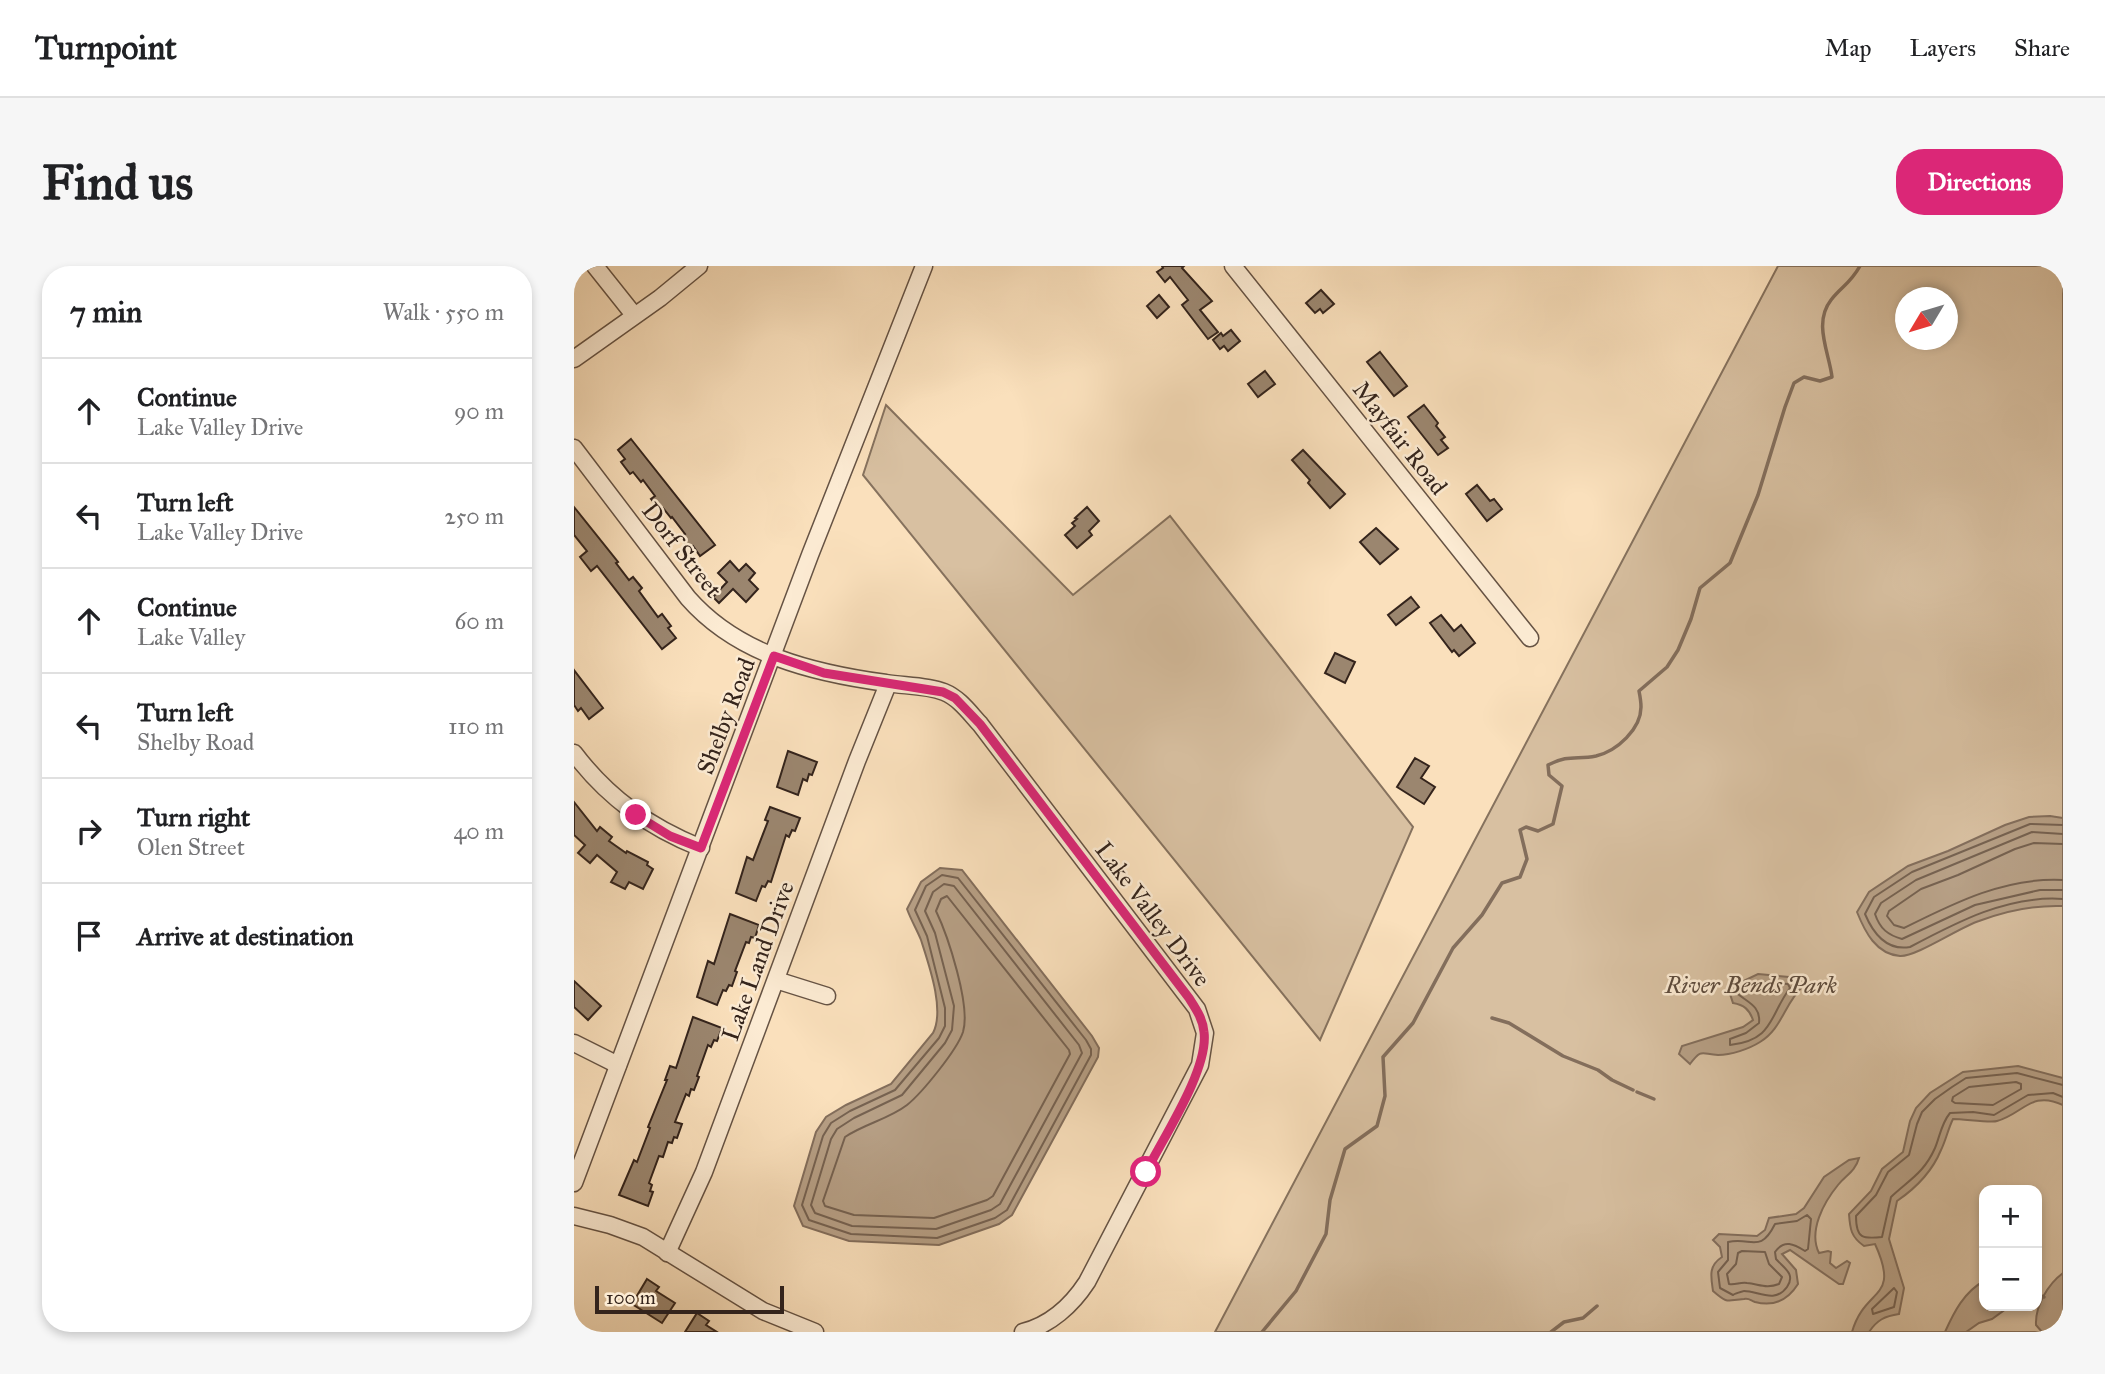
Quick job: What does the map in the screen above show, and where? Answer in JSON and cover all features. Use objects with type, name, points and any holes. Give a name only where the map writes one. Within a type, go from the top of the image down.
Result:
[{"type":"street","points":[[595,266],[634,315]]},
{"type":"street","points":[[574,359],[660,298],[699,266]]},
{"type":"street","name":"Shelby Road","points":[[574,1182],[846,461],[924,266]]},
{"type":"street","name":"Mayfair Road","points":[[1233,266],[1530,638]]},
{"type":"street","name":"Dorf Street","points":[[574,448],[698,609],[737,640],[824,673],[888,684]]},
{"type":"street","name":"Lake Land Drive","points":[[667,1253],[704,1172],[888,684]]},
{"type":"street","name":"Lake Valley Drive","points":[[888,684],[943,692],[967,709],[1189,998],[1202,1022],[1205,1043],[1200,1065],[1087,1282],[1074,1300],[1057,1315],[1023,1332]]},
{"type":"street","points":[[574,753],[605,789],[636,815],[670,836],[701,848]]},
{"type":"street","points":[[776,980],[827,996]]},
{"type":"street","points":[[574,1043],[618,1065]]},
{"type":"street","points":[[574,1216],[643,1237],[763,1311],[816,1332]]},
{"type":"green space","name":"River Bends Park","points":[[1778,266],[2063,266],[2063,1332],[1215,1332]]},
{"type":"green space","points":[[886,405],[1073,595],[1170,516],[1413,827],[1320,1040],[863,475]]},
{"type":"water","points":[[2029,817],[2063,818],[2063,906],[2031,908],[1989,917],[1907,955],[1900,956],[1884,951],[1872,941],[1857,912],[1869,892],[1908,866],[2005,825]]},
{"type":"water","points":[[940,868],[962,870],[1092,1036],[1099,1048],[1098,1057],[1012,1215],[999,1224],[939,1245],[849,1241],[803,1226],[794,1206],[816,1132],[826,1117],[891,1084],[933,1033],[937,1000],[921,940],[907,909],[921,882]]},
{"type":"water","points":[[1758,974],[1800,978],[1803,986],[1773,1030],[1760,1042],[1728,1054],[1700,1054],[1690,1064],[1679,1054],[1682,1046],[1743,1027],[1753,1020],[1746,1008],[1733,1003],[1730,994],[1733,986]]},
{"type":"water","points":[[2018,1066],[2063,1078],[2063,1105],[2043,1100],[1994,1121],[1953,1119],[1933,1165],[1917,1185],[1897,1201],[1889,1239],[1904,1288],[1899,1314],[1882,1319],[1869,1332],[1852,1332],[1858,1317],[1883,1285],[1884,1275],[1875,1244],[1864,1246],[1856,1239],[1849,1214],[1871,1191],[1882,1169],[1903,1152],[1910,1121],[1916,1108],[1930,1093],[1963,1072]]},
{"type":"water","points":[[1859,1158],[1853,1170],[1828,1200],[1816,1226],[1819,1253],[1831,1252],[1830,1263],[1836,1268],[1847,1261],[1850,1263],[1843,1284],[1839,1284],[1790,1250],[1782,1254],[1796,1270],[1798,1284],[1780,1301],[1768,1304],[1747,1299],[1728,1301],[1713,1291],[1712,1268],[1722,1257],[1720,1247],[1713,1240],[1719,1234],[1757,1236],[1765,1230],[1769,1218],[1796,1214],[1804,1208],[1824,1177],[1849,1160]]},
{"type":"water","points":[[2063,1273],[2063,1328],[2058,1332],[2042,1332],[2036,1325],[2038,1311],[2042,1311],[2042,1300]]},
{"type":"water","points":[[1979,1285],[1979,1311],[2003,1311],[1966,1332],[1945,1332],[1965,1297]]},
{"type":"building","points":[[1162,266],[1184,266],[1182,268],[1212,301],[1200,310],[1218,332],[1208,339],[1182,305],[1188,300],[1170,277],[1165,282],[1157,272]]},
{"type":"building","points":[[1321,290],[1334,304],[1323,313],[1320,309],[1315,313],[1306,303]]},
{"type":"building","points":[[1159,295],[1169,307],[1157,318],[1147,306]]},
{"type":"building","points":[[1231,330],[1240,341],[1228,351],[1224,346],[1220,349],[1213,340],[1221,333],[1223,336]]},
{"type":"building","points":[[1380,352],[1407,386],[1394,396],[1367,362]]},
{"type":"building","points":[[1265,371],[1275,384],[1258,397],[1248,384]]},
{"type":"building","points":[[1424,405],[1445,437],[1441,440],[1448,448],[1438,455],[1408,417]]},
{"type":"building","points":[[631,439],[715,545],[700,556],[693,546],[689,548],[680,537],[685,534],[672,517],[663,508],[660,510],[651,499],[655,496],[643,480],[641,482],[633,472],[630,474],[621,462],[625,459],[618,450]]},
{"type":"building","points":[[1303,450],[1345,494],[1330,508],[1292,460]]},
{"type":"building","points":[[1477,485],[1490,501],[1494,499],[1502,509],[1487,521],[1466,494]]},
{"type":"building","points":[[574,507],[629,580],[633,577],[642,588],[639,591],[658,617],[662,614],[671,626],[668,628],[676,638],[662,649],[597,566],[591,571],[580,557],[587,551],[574,535]]},
{"type":"building","points":[[1087,507],[1099,521],[1089,531],[1092,535],[1077,548],[1065,535],[1075,526],[1072,523],[1077,519],[1075,518]]},
{"type":"building","points":[[1376,528],[1398,549],[1380,564],[1360,542]]},
{"type":"building","points":[[730,561],[739,571],[746,564],[755,573],[749,580],[758,589],[746,602],[733,589],[719,603],[713,597],[727,582],[718,573]]},
{"type":"building","points":[[1411,597],[1419,607],[1396,625],[1388,615]]},
{"type":"building","points":[[1441,615],[1454,631],[1461,625],[1475,643],[1459,656],[1454,650],[1452,652],[1430,623]]},
{"type":"building","points":[[1335,653],[1355,662],[1345,683],[1325,673]]},
{"type":"building","points":[[574,670],[603,708],[589,719],[581,708],[578,711],[574,705]]},
{"type":"building","points":[[788,751],[817,762],[812,775],[809,774],[807,781],[803,779],[798,795],[777,787]]},
{"type":"building","points":[[1415,758],[1429,766],[1421,778],[1435,787],[1424,804],[1397,787]]},
{"type":"building","points":[[574,802],[597,831],[600,827],[612,837],[609,841],[626,853],[627,851],[648,862],[647,865],[653,869],[643,889],[629,882],[625,889],[611,882],[617,872],[597,855],[590,863],[578,853],[585,845],[574,835]]},
{"type":"building","points":[[770,807],[800,818],[795,831],[792,830],[789,837],[786,835],[771,882],[768,881],[765,887],[762,886],[756,901],[736,893],[747,857],[753,860],[768,821],[765,820]]},
{"type":"building","points":[[730,914],[759,925],[755,938],[751,937],[749,943],[746,942],[732,986],[729,985],[726,991],[723,990],[717,1005],[697,997],[708,961],[714,964]]},
{"type":"building","points":[[574,981],[601,1006],[588,1020],[574,1007]]},
{"type":"building","points":[[693,1017],[722,1028],[717,1041],[714,1040],[711,1047],[708,1045],[694,1090],[691,1089],[689,1096],[686,1094],[675,1122],[682,1124],[677,1138],[674,1137],[672,1143],[668,1142],[663,1157],[659,1156],[649,1183],[652,1185],[650,1191],[653,1192],[648,1206],[619,1195],[634,1160],[637,1162],[670,1066],[676,1068]]},
{"type":"building","points":[[647,1279],[659,1287],[656,1291],[675,1303],[662,1323],[632,1304]]},
{"type":"building","points":[[697,1313],[709,1321],[706,1325],[717,1332],[685,1332]]},
{"type":"waterway","points":[[1262,1332],[1296,1291],[1326,1234],[1330,1200],[1345,1149],[1377,1126],[1385,1096],[1383,1057],[1413,1023],[1453,948],[1482,915],[1502,883],[1520,877],[1527,859],[1520,830],[1526,827],[1538,831],[1553,824],[1562,786],[1549,775],[1548,765],[1562,760],[1596,756],[1612,749],[1626,738],[1640,715],[1639,691],[1667,667],[1678,650],[1700,588],[1730,563],[1758,495],[1794,383],[1804,377],[1820,381],[1832,377],[1823,318],[1831,300],[1860,266]]},
{"type":"waterway","points":[[1492,1018],[1509,1023],[1563,1056],[1598,1070],[1633,1090]]},
{"type":"waterway","points":[[1637,1092],[1654,1099]]},
{"type":"waterway","points":[[1551,1332],[1564,1322],[1583,1318],[1597,1306]]},
{"type":"route","points":[[636,815],[670,836],[701,848],[774,656],[824,673],[932,689],[955,698],[980,724],[1197,1009],[1205,1033],[1200,1065],[1146,1172]]}]
